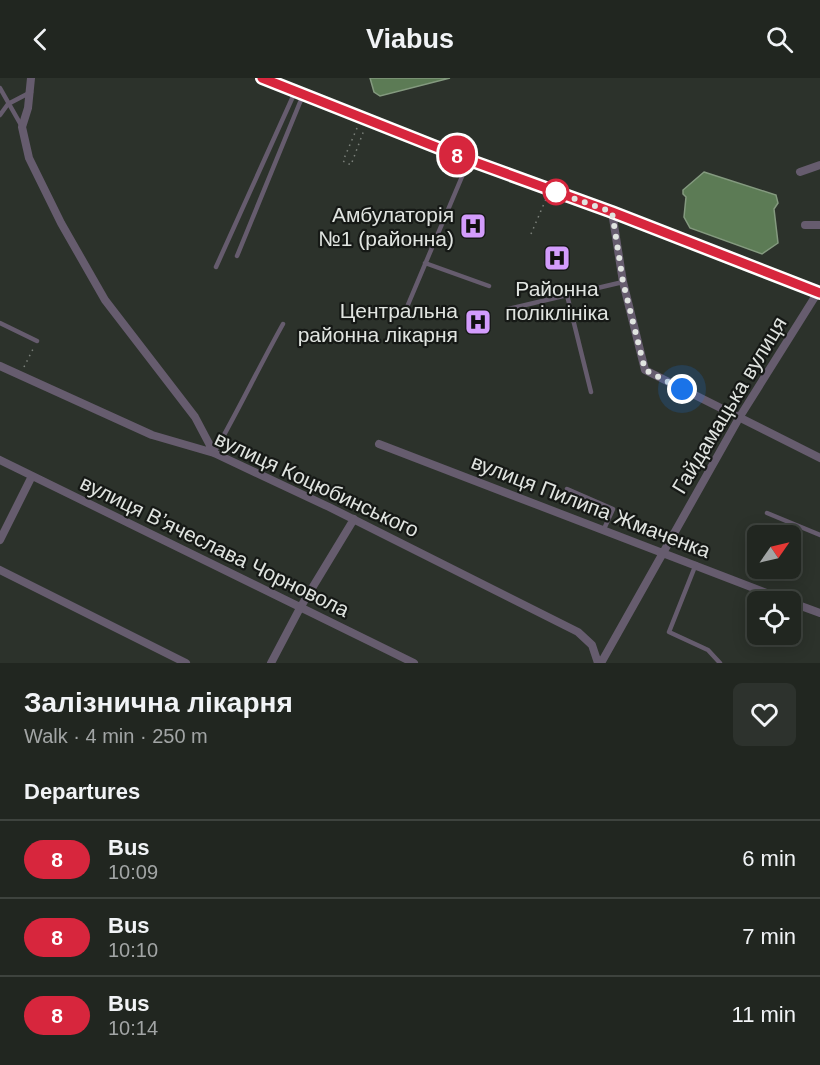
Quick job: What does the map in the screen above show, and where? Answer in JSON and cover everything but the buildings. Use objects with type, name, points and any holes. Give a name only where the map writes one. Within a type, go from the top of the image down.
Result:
[{"type":"street","points":[[31,78],[31,92],[22,127],[29,158],[61,223],[105,300],[195,417],[214,453]]},
{"type":"street","points":[[262,78],[469,160],[612,212],[819,292]]},
{"type":"street","points":[[800,172],[820,165]]},
{"type":"street","points":[[612,212],[623,282],[645,370],[820,458]]},
{"type":"street","points":[[805,225],[820,225]]},
{"type":"street","name":"Гайдамацька вулиця","points":[[600,663],[739,418],[819,292]]},
{"type":"street","name":"вулиця Коцюбинського","points":[[0,366],[152,435],[214,453],[354,519],[578,632],[592,645],[600,663]]},
{"type":"street","name":"вулиця Пилипа Жмаченка","points":[[380,444],[763,591]]},
{"type":"street","name":"вулиця Вʼячеслава Чорновола","points":[[0,460],[414,663]]},
{"type":"street","points":[[0,540],[32,476]]},
{"type":"street","points":[[272,663],[300,608],[354,519]]},
{"type":"street","points":[[0,570],[186,663]]},
{"type":"street","name":"вулиця Пилипа Жмаченка","points":[[801,606],[820,613]]},
{"type":"lane","points":[[0,88],[22,127]]},
{"type":"lane","points":[[0,115],[8,104],[31,92]]},
{"type":"lane","points":[[237,256],[300,93]]},
{"type":"lane","points":[[216,267],[300,93]]},
{"type":"lane","points":[[407,307],[469,160]]},
{"type":"lane","points":[[425,263],[489,286]]},
{"type":"lane","points":[[508,309],[623,282]]},
{"type":"lane","points":[[567,295],[591,392]]},
{"type":"lane","points":[[0,323],[37,341]]},
{"type":"lane","points":[[214,453],[239,410],[250,381],[283,324]]},
{"type":"lane","points":[[567,489],[613,508],[604,529]]},
{"type":"lane","points":[[767,513],[820,535]]},
{"type":"lane","points":[[696,564],[669,632],[708,650],[720,663]]},
{"type":"path","points":[[358,125],[365,130],[351,165],[343,161],[358,125]]},
{"type":"path","points":[[531,234],[548,194]]},
{"type":"path","points":[[20,375],[37,341]]},
{"type":"shaded area","points":[[370,78],[450,78],[380,96],[374,92]]},
{"type":"shaded area","points":[[704,172],[776,195],[778,203],[774,209],[778,243],[762,254],[690,228],[684,217],[686,197],[683,190]]},
{"type":"bus line","name":"8","points":[[262,78],[469,160],[612,212],[820,293]]},
{"type":"place","name":"Амбулаторія №1 (районна)","points":[[473,226]]},
{"type":"place","name":"Районна поліклініка","points":[[557,258]]},
{"type":"place","name":"Центральна районна лікарня","points":[[478,322]]},
{"type":"route","points":[[556,192],[550,190],[612,212],[623,282],[645,370],[682,389]]}]
